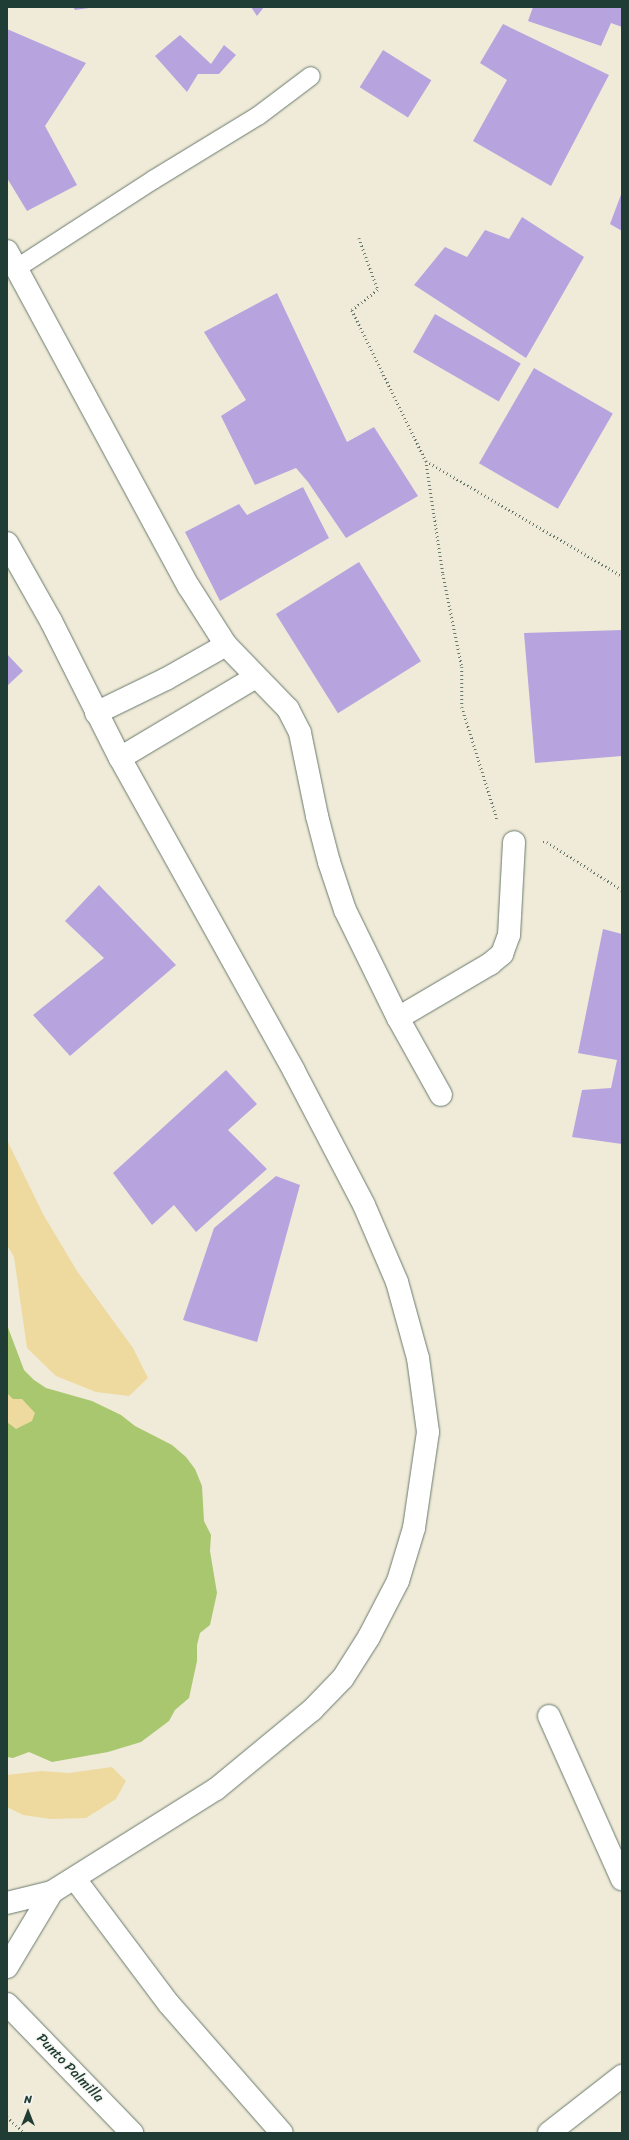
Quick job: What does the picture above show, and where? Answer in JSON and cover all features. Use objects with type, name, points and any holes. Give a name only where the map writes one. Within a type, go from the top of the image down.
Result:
[{"type":"street","points":[[12,260],[179,568],[226,645],[288,709],[300,733],[321,829],[346,910],[398,1018],[441,1095]]},
{"type":"street","points":[[7,543],[51,621],[120,758],[294,1071],[364,1206],[397,1282],[418,1358],[428,1432],[414,1528],[398,1581],[369,1637],[343,1678],[312,1710],[216,1789],[75,1879],[52,1892],[7,1903]]},
{"type":"street","points":[[96,713],[166,679],[226,645]]},
{"type":"street","points":[[120,758],[256,677]]},
{"type":"street","points":[[398,1018],[490,964],[502,954],[509,935],[514,842]]},
{"type":"street","points":[[549,1716],[622,1879]]},
{"type":"street","points":[[75,1879],[169,2004],[282,2133]]},
{"type":"street","points":[[7,1967],[52,1892]]},
{"type":"street","name":"Punto Palmilla","points":[[7,2004],[132,2133]]},
{"type":"street","points":[[549,2133],[622,2076]]},
{"type":"lane","points":[[12,260],[147,185],[258,116],[311,76]]},
{"type":"path","points":[[358,238],[378,290],[352,310],[426,461],[443,574],[462,668],[462,706],[495,816],[514,842],[547,842],[622,890]]},
{"type":"path","points":[[426,461],[622,576]]},
{"type":"path","points":[[7,2117],[25,2133]]},
{"type":"green space","points":[[7,1325],[24,1370],[34,1380],[46,1388],[92,1401],[121,1415],[135,1426],[172,1445],[186,1457],[195,1469],[202,1486],[204,1521],[211,1535],[210,1551],[217,1593],[210,1625],[200,1633],[197,1645],[197,1661],[189,1698],[175,1710],[169,1721],[141,1742],[108,1752],[52,1762],[29,1752],[13,1758],[7,1757]]},
{"type":"sand","points":[[7,1140],[43,1214],[77,1271],[133,1348],[148,1378],[129,1396],[96,1392],[56,1376],[27,1348],[14,1257],[7,1245]]},
{"type":"sand","points":[[7,1393],[13,1399],[22,1399],[35,1413],[32,1421],[16,1429],[7,1422]]},
{"type":"sand","points":[[112,1767],[126,1781],[116,1799],[86,1818],[51,1819],[23,1815],[7,1807],[7,1775],[41,1771],[69,1773]]},
{"type":"building","points":[[73,7],[89,7],[89,8],[75,10]]},
{"type":"building","points":[[251,7],[264,7],[257,16]]},
{"type":"building","points":[[533,7],[622,7],[622,27],[611,23],[601,46],[528,21]]},
{"type":"building","points":[[503,24],[609,75],[551,186],[473,141],[507,80],[480,63]]},
{"type":"building","points":[[7,29],[86,63],[45,126],[77,185],[27,211],[7,178]]},
{"type":"building","points":[[180,35],[211,64],[224,45],[236,55],[219,74],[198,74],[187,92],[155,56]]},
{"type":"building","points":[[383,50],[431,80],[408,118],[360,87]]},
{"type":"building","points":[[622,192],[622,231],[610,224]]},
{"type":"building","points":[[522,217],[584,257],[526,358],[414,285],[445,247],[467,257],[485,230],[509,239]]},
{"type":"building","points":[[277,293],[347,442],[374,427],[418,496],[346,538],[308,482],[296,468],[255,485],[221,416],[246,400],[204,332]]},
{"type":"building","points":[[435,314],[521,364],[499,402],[413,352]]},
{"type":"building","points":[[534,368],[613,414],[558,509],[479,463]]},
{"type":"building","points":[[303,487],[329,538],[220,601],[185,532],[239,504],[247,515]]},
{"type":"building","points":[[359,562],[421,661],[338,713],[276,614]]},
{"type":"building","points":[[622,630],[622,756],[535,763],[524,633]]},
{"type":"building","points":[[7,654],[23,671],[7,686]]},
{"type":"building","points":[[99,885],[176,965],[70,1056],[33,1015],[104,958],[65,921]]},
{"type":"building","points":[[603,929],[622,934],[622,1144],[572,1137],[582,1090],[611,1088],[617,1060],[578,1053]]},
{"type":"building","points":[[226,1070],[257,1104],[228,1130],[267,1169],[196,1232],[174,1205],[152,1225],[113,1173]]},
{"type":"building","points":[[276,1176],[300,1185],[257,1342],[183,1320],[214,1228]]}]
